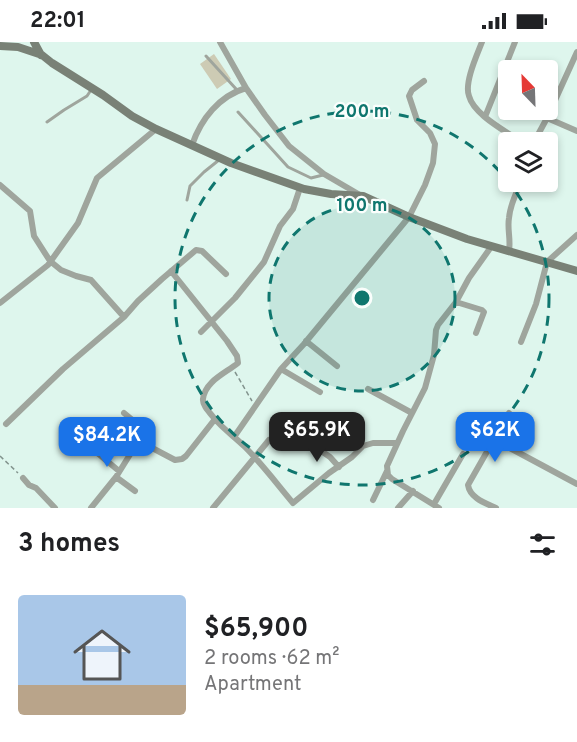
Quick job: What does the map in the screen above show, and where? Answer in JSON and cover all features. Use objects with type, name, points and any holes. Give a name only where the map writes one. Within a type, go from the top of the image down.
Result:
[{"type":"street","points":[[34,42],[42,55]]},
{"type":"street","points":[[220,42],[246,88],[265,115],[290,146],[324,174],[363,196],[409,217],[491,247],[577,271]]},
{"type":"street","points":[[482,42],[474,63],[468,95],[477,110],[507,132]]},
{"type":"street","points":[[485,117],[515,42]]},
{"type":"street","points":[[0,46],[18,47],[42,55],[132,116],[221,159],[300,188],[331,194],[363,196]]},
{"type":"street","points":[[558,94],[577,52]]},
{"type":"street","points":[[234,437],[281,369],[409,217],[425,185],[434,154],[434,138],[417,120],[409,96],[412,90],[424,81]]},
{"type":"street","points":[[192,145],[197,131],[211,111],[237,90],[246,88]]},
{"type":"street","points":[[552,120],[577,131]]},
{"type":"street","points":[[0,303],[50,261],[78,223],[98,178],[156,129]]},
{"type":"street","points":[[0,185],[30,211],[34,236],[50,261],[61,270],[91,280],[124,317]]},
{"type":"street","points":[[201,332],[235,298],[264,262],[280,226],[292,209],[300,188]]},
{"type":"street","points":[[509,251],[508,219],[517,192]]},
{"type":"street","points":[[521,342],[536,304],[547,262],[577,235]]},
{"type":"street","points":[[373,500],[397,443],[425,388],[434,355],[436,330],[491,247]]},
{"type":"street","points":[[6,424],[63,369],[124,317],[138,301],[196,250],[202,251],[226,274]]},
{"type":"street","points":[[171,271],[236,353],[238,359],[236,365],[214,381],[204,394],[203,403],[215,419],[254,457],[295,506],[329,473],[363,446],[380,442],[397,443]]},
{"type":"street","points":[[456,302],[484,312],[476,333]]},
{"type":"street","points":[[306,341],[337,366]]},
{"type":"street","points":[[281,369],[320,392]]},
{"type":"street","points":[[368,389],[412,413]]},
{"type":"street","points":[[91,508],[117,474],[144,432],[124,413]]},
{"type":"street","points":[[496,508],[473,495],[468,485],[509,413]]},
{"type":"street","points":[[140,441],[179,460],[186,456],[215,419]]},
{"type":"street","points":[[213,508],[269,440]]},
{"type":"street","points":[[495,440],[577,484]]},
{"type":"street","points":[[308,442],[339,466]]},
{"type":"street","points":[[95,451],[135,491]]},
{"type":"street","points":[[387,471],[392,479],[437,506],[463,454]]},
{"type":"street","points":[[23,478],[55,508]]},
{"type":"street","points":[[398,508],[413,491]]},
{"type":"lane","points":[[206,56],[237,90]]},
{"type":"lane","points":[[47,122],[87,96],[92,88]]},
{"type":"lane","points":[[238,112],[288,167],[311,178],[324,174]]},
{"type":"lane","points":[[187,200],[190,186],[221,159]]},
{"type":"path","points":[[236,365],[236,375],[256,406]]},
{"type":"path","points":[[0,456],[23,478]]},
{"type":"shaded area","points":[[214,54],[231,79],[217,89],[200,64]]}]
